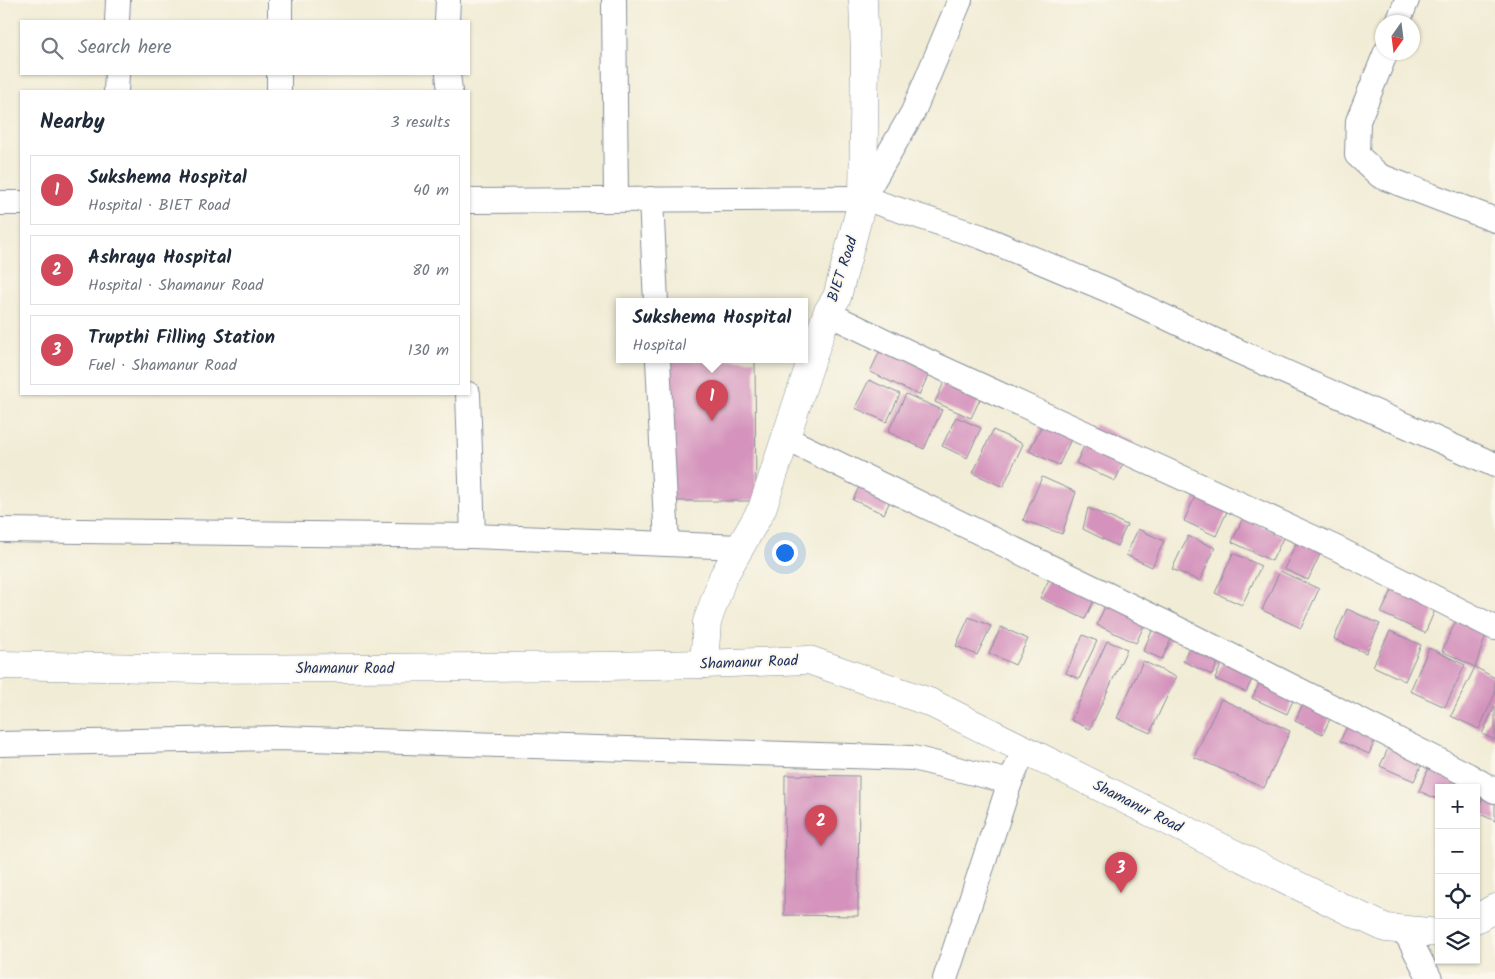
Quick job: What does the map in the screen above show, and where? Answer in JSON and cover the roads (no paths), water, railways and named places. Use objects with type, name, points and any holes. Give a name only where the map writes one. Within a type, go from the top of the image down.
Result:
[{"type":"main road","name":"BIET Road","points":[[704,664],[707,622],[723,577],[762,509],[827,313],[837,297],[863,198],[864,0]]},
{"type":"main road","name":"Shamanur Road","points":[[0,665],[201,669],[704,664],[809,660],[929,702],[1386,928],[1435,933]]},
{"type":"main road","points":[[1480,917],[1495,908]]},
{"type":"street","points":[[118,0],[118,20]]},
{"type":"street","points":[[280,0],[280,20]]},
{"type":"street","points":[[448,0],[448,20]]},
{"type":"street","points":[[614,0],[616,199]]},
{"type":"street","points":[[863,198],[914,112],[960,0]]},
{"type":"street","points":[[1401,15],[1407,0]]},
{"type":"street","points":[[1383,60],[1358,121],[1357,155],[1380,176],[1495,220]]},
{"type":"street","points":[[116,90],[117,75]]},
{"type":"street","points":[[279,75],[279,90]]},
{"type":"street","points":[[448,75],[450,90]]},
{"type":"street","points":[[470,201],[863,198],[982,237],[1108,290],[1233,349],[1495,465]]},
{"type":"street","points":[[651,199],[656,298]]},
{"type":"street","points":[[0,203],[20,203]]},
{"type":"street","points":[[827,313],[929,362],[1336,548],[1495,628]]},
{"type":"street","points":[[658,363],[667,544]]},
{"type":"street","points":[[468,395],[473,536]]},
{"type":"street","points":[[785,438],[1172,626],[1468,775],[1495,791]]},
{"type":"street","points":[[0,530],[473,536],[740,547]]},
{"type":"street","points":[[0,744],[279,738],[903,757],[1010,782]]},
{"type":"street","points":[[946,979],[1010,782],[1025,749]]},
{"type":"street","points":[[1404,930],[1430,979]]},
{"type":"place","name":"Sukshema Hospital","points":[[712,421]]},
{"type":"place","name":"Ashraya Hospital","points":[[821,846]]},
{"type":"place","name":"Trupthi Filling Station","points":[[1121,893]]}]
